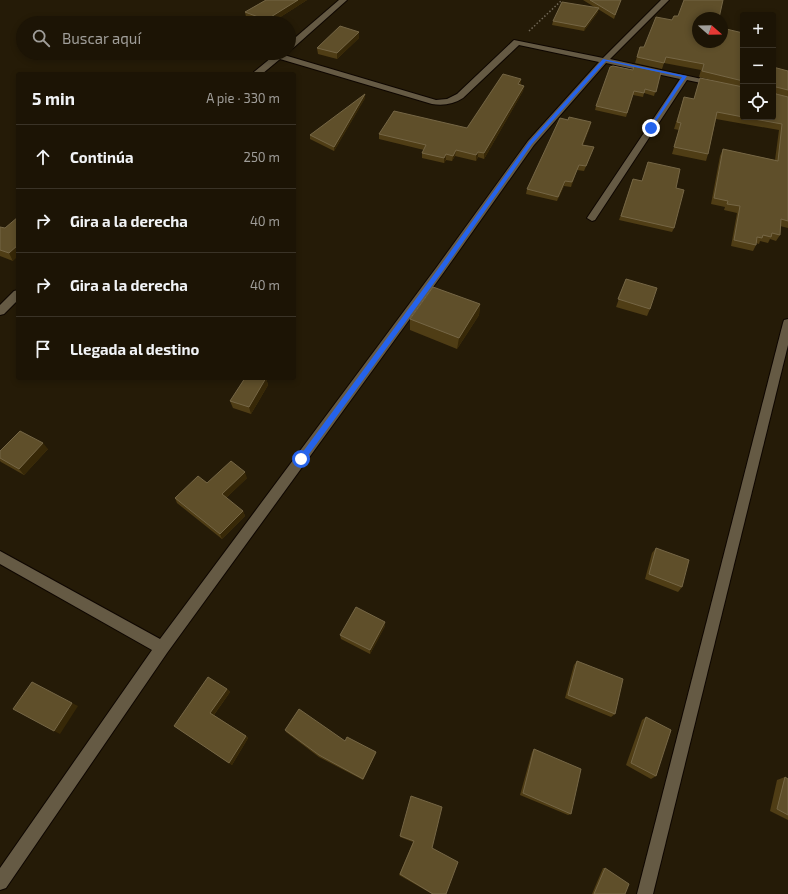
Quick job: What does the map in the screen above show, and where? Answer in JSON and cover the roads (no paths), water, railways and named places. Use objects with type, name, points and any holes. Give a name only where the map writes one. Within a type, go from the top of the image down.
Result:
[{"type":"street","points":[[296,40],[343,0]]},
{"type":"street","points":[[0,882],[162,648],[440,270],[531,143],[605,60],[665,0]]},
{"type":"street","points":[[296,60],[435,102],[455,100],[517,42],[685,76],[740,89]]},
{"type":"street","points":[[259,72],[274,60]]},
{"type":"street","points":[[592,218],[685,76]]},
{"type":"street","points":[[0,310],[16,296]]},
{"type":"street","points":[[644,894],[788,323]]},
{"type":"street","points":[[0,557],[162,648]]}]
